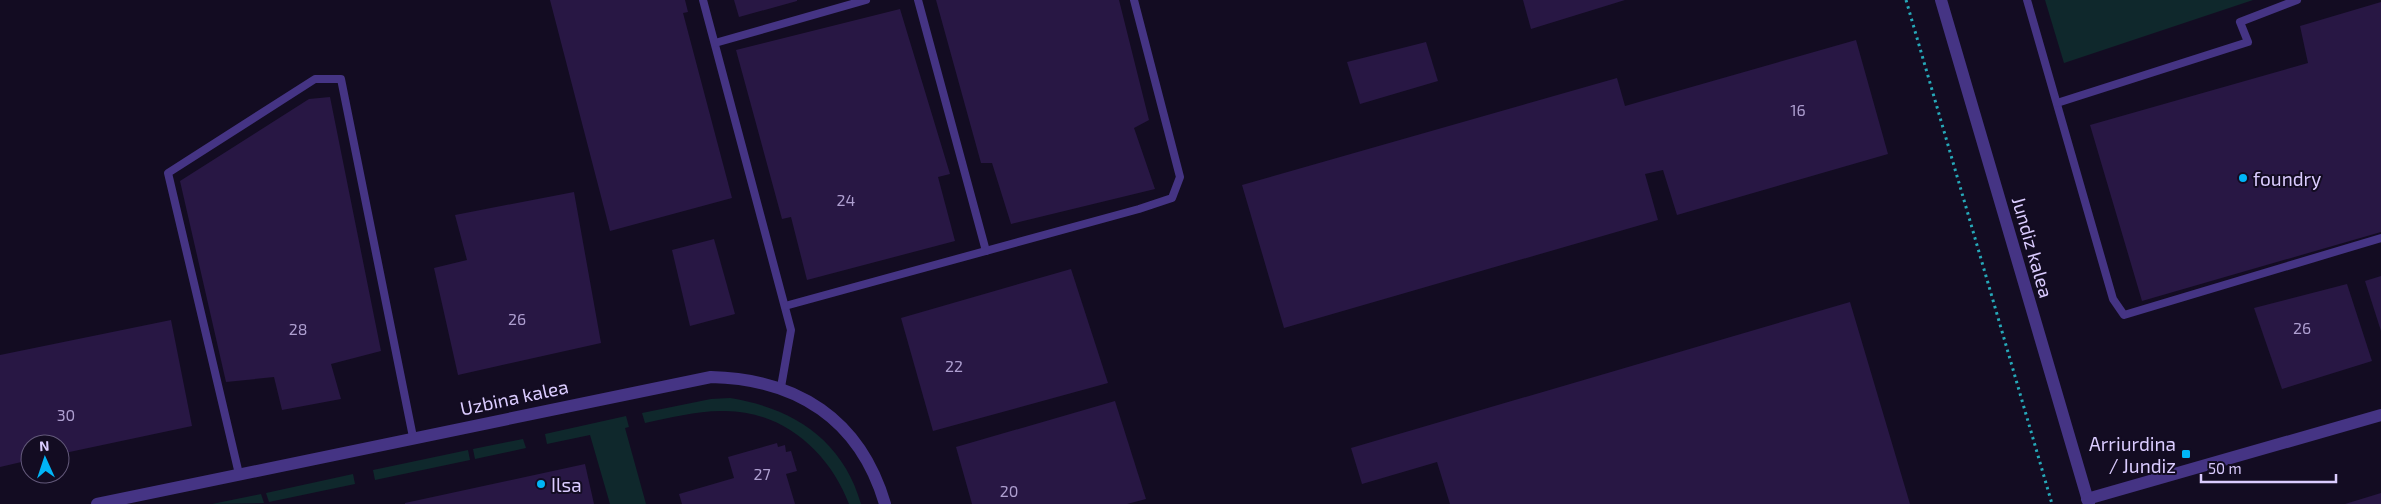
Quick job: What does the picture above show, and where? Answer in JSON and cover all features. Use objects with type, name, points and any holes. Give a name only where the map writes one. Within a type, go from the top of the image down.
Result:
[{"type":"street","name":"Jundiz kalea","points":[[1941,0],[2088,502]]},
{"type":"street","name":"Uzbina kalea","points":[[97,504],[710,376],[734,377],[781,387],[806,399],[829,415],[860,449],[872,471],[885,504]]},
{"type":"street","points":[[2088,502],[2381,415]]},
{"type":"lane","points":[[703,0],[791,330],[781,387]]},
{"type":"lane","points":[[715,43],[866,0]]},
{"type":"lane","points":[[918,0],[986,251]]},
{"type":"lane","points":[[785,306],[1139,209],[1172,198],[1180,177],[1134,0]]},
{"type":"lane","points":[[2027,0],[2113,299],[2124,316],[2381,238]]},
{"type":"lane","points":[[2057,103],[2248,42],[2240,22],[2297,0]]},
{"type":"lane","points":[[239,474],[168,173],[315,79],[341,79],[413,437]]},
{"type":"path","points":[[1906,0],[2052,504]]},
{"type":"green space","points":[[2045,0],[2253,0],[2064,63]]},
{"type":"green space","points":[[730,398],[775,410],[794,419],[812,431],[828,445],[842,462],[853,481],[861,504],[849,504],[829,467],[816,451],[800,437],[764,417],[743,412],[712,411],[645,423],[642,413],[711,399]]},
{"type":"green space","points":[[626,416],[629,427],[625,428],[646,504],[610,504],[590,435],[547,444],[545,434]]},
{"type":"green space","points":[[523,439],[526,448],[475,459],[473,449]]},
{"type":"green space","points":[[468,450],[470,460],[375,480],[373,470]]},
{"type":"green space","points":[[353,474],[355,484],[269,502],[266,493]]},
{"type":"green space","points":[[261,494],[264,503],[212,504]]},
{"type":"building","points":[[550,0],[685,0],[688,12],[683,13],[732,198],[610,231]]},
{"type":"building","points":[[734,0],[797,0],[797,1],[739,17]]},
{"type":"building","points":[[936,0],[1119,0],[1149,120],[1134,128],[1155,189],[1011,224],[992,163],[981,163]]},
{"type":"building","points":[[1523,0],[1625,0],[1531,29]]},
{"type":"building","name":"foundry","points":[[2381,2],[2381,232],[2142,301],[2090,125],[2308,63],[2300,26]]},
{"type":"building","points":[[900,9],[950,174],[938,177],[955,241],[807,280],[791,217],[782,219],[736,50]]},
{"type":"building","points":[[1856,40],[1888,154],[1677,215],[1663,170],[1645,174],[1658,220],[1284,328],[1242,185],[1617,78],[1625,106]]},
{"type":"building","points":[[1426,42],[1438,81],[1360,104],[1347,62]]},
{"type":"building","points":[[330,97],[381,351],[331,364],[341,399],[282,410],[274,377],[226,382],[180,181],[309,99]]},
{"type":"building","points":[[574,192],[601,343],[458,375],[434,268],[467,260],[455,215]]},
{"type":"building","points":[[714,239],[735,314],[690,326],[672,250]]},
{"type":"building","points":[[1071,269],[1108,383],[933,431],[901,318]]},
{"type":"building","points":[[2381,276],[2381,331],[2365,281]]},
{"type":"building","points":[[2347,284],[2372,361],[2282,389],[2254,308]]},
{"type":"building","points":[[1850,302],[1910,504],[1450,504],[1437,462],[1362,484],[1351,448]]},
{"type":"building","points":[[171,320],[192,426],[70,452],[70,434],[20,434],[20,462],[0,467],[0,355]]},
{"type":"building","points":[[1115,401],[1146,499],[1127,504],[972,504],[956,447]]},
{"type":"building","points":[[777,443],[778,447],[785,445],[786,452],[791,451],[797,471],[786,474],[795,504],[682,504],[679,494],[734,478],[728,457]]},
{"type":"building","name":"Ilsa","points":[[585,464],[594,504],[405,504],[405,503]]},
{"type":"building","points":[[2381,493],[2381,504],[2345,504]]},
{"type":"place","name":"foundry","points":[[2243,178]]},
{"type":"place","name":"Arriurdina / Jundiz","points":[[2186,454]]},
{"type":"place","name":"Ilsa","points":[[541,484]]}]
